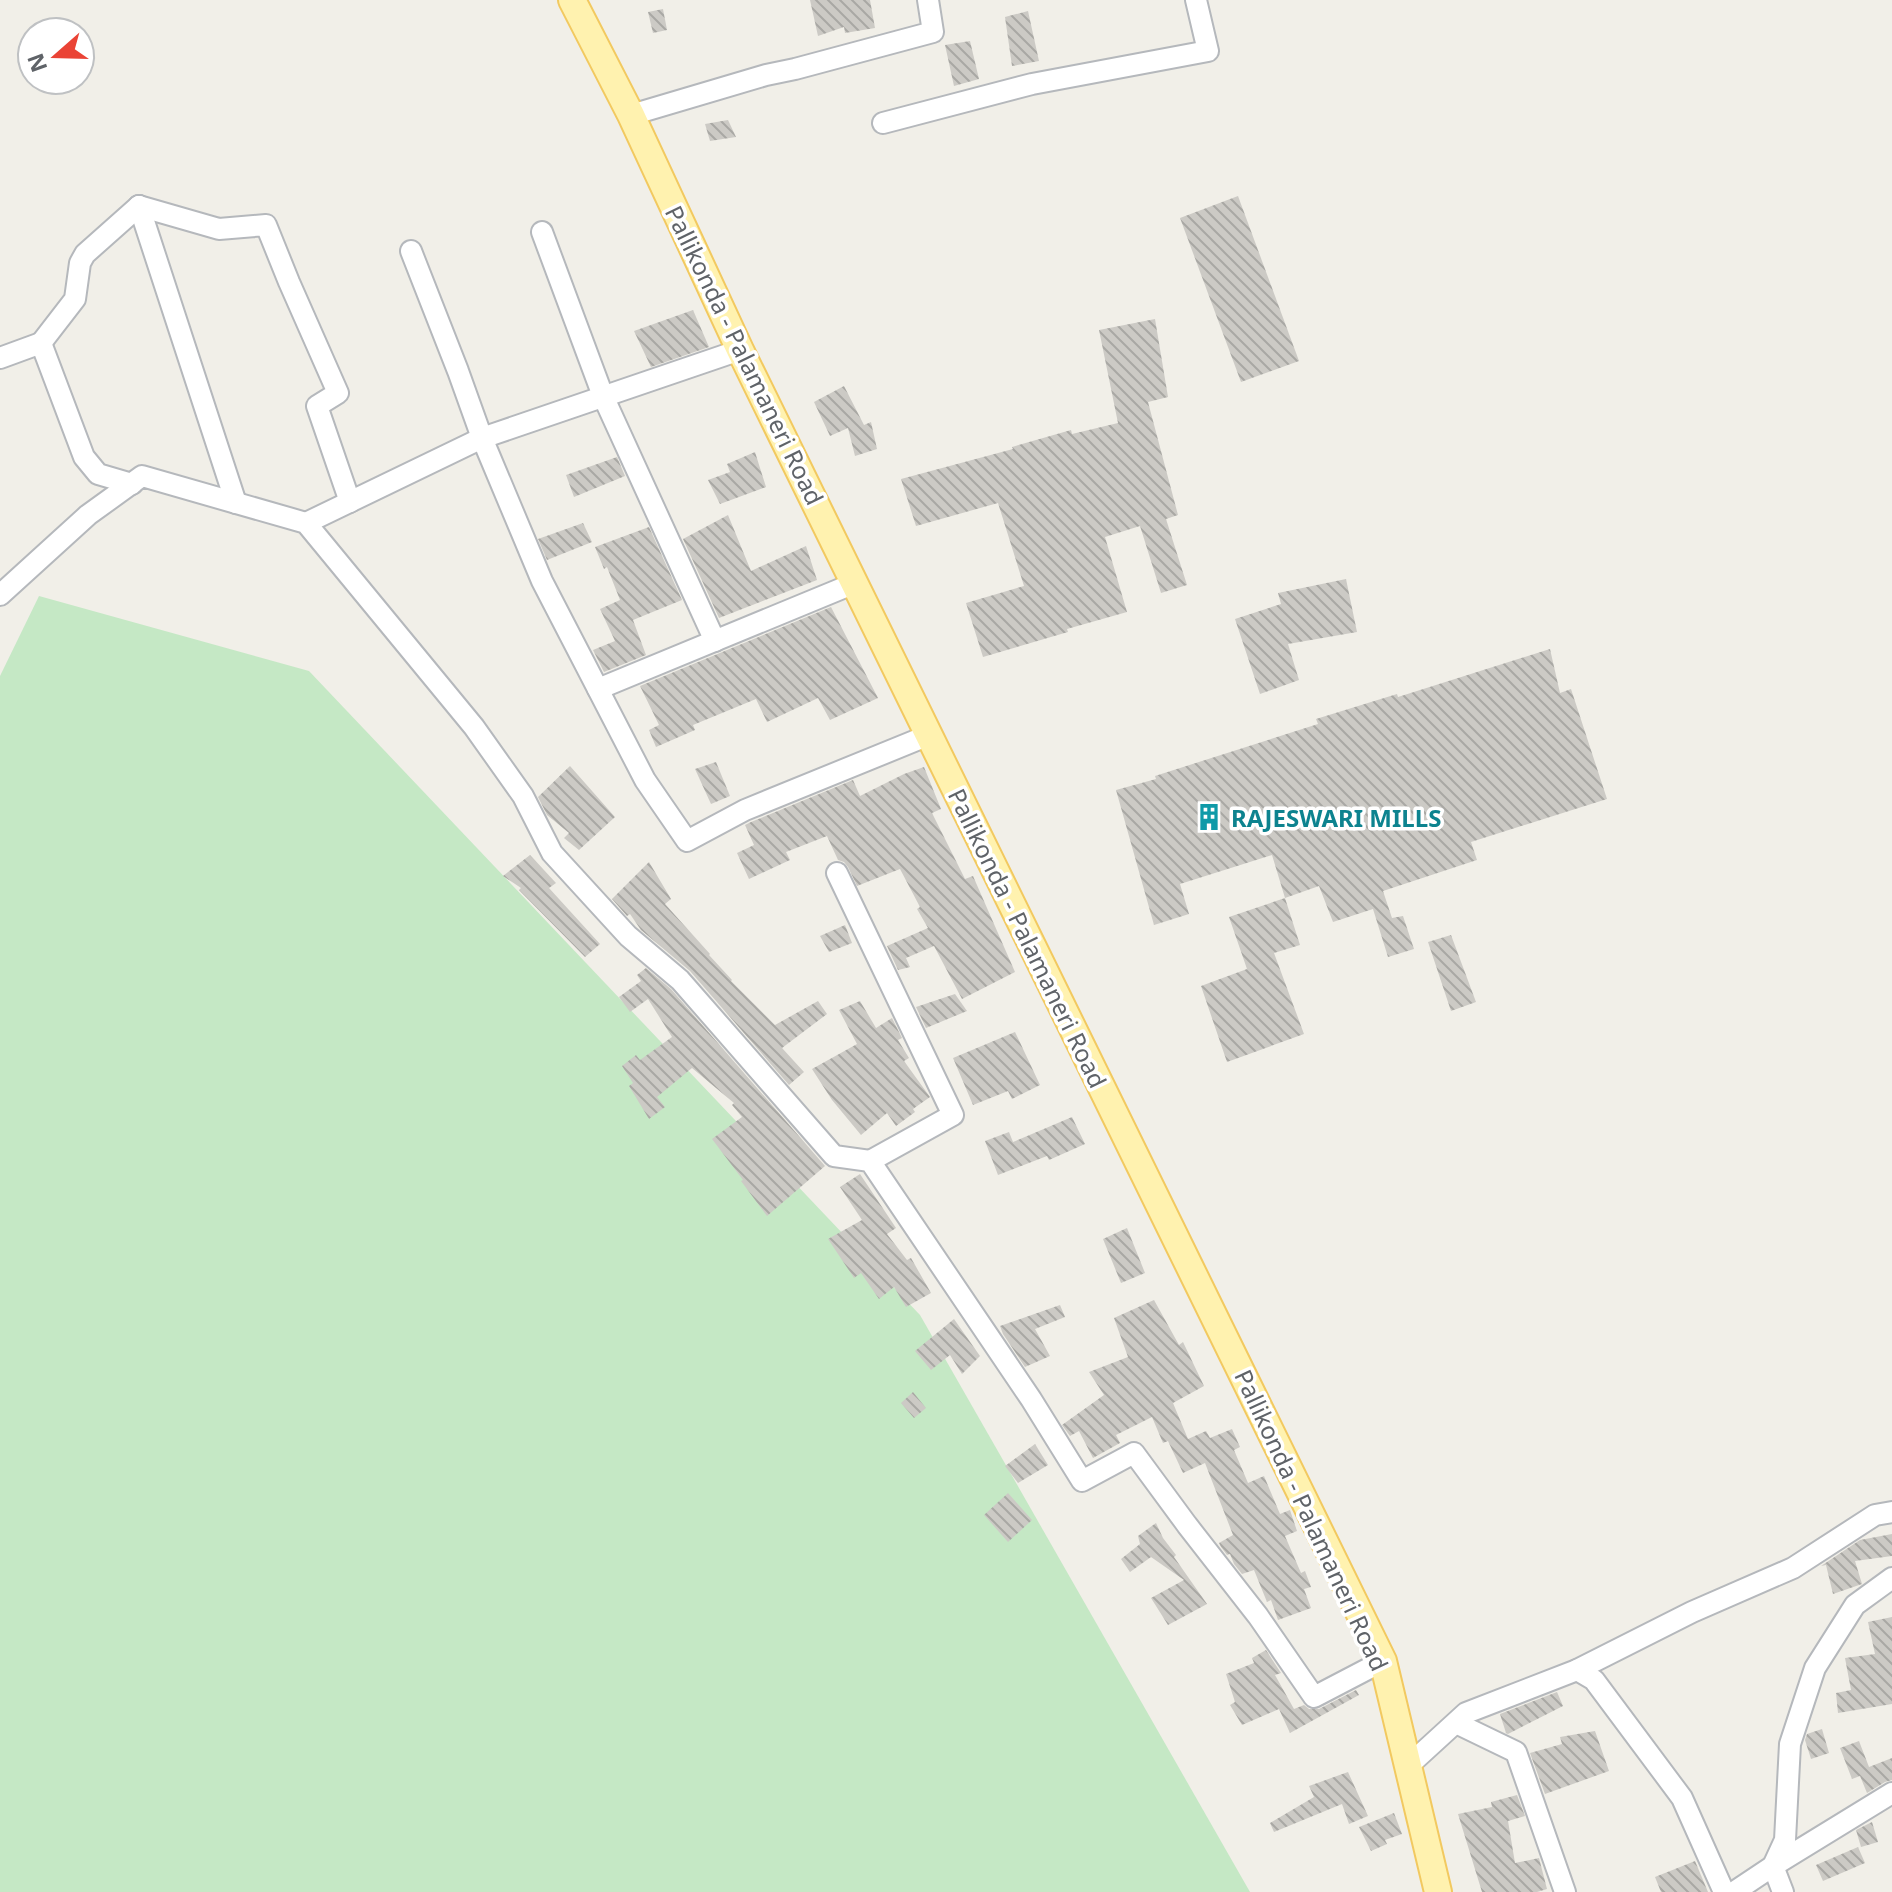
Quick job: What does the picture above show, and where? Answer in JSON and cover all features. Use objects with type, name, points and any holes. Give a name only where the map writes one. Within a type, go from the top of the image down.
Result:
[{"type":"main road","name":"Pallikonda - Palamaneri Road","points":[[572,0],[631,115],[740,350],[1383,1661],[1438,1892]]},
{"type":"street","points":[[631,115],[766,75],[933,32],[928,0]]},
{"type":"street","points":[[883,123],[1032,84],[1208,51],[1196,0]]},
{"type":"street","points":[[0,358],[41,343],[75,299],[80,263],[85,254],[139,206]]},
{"type":"street","points":[[139,206],[219,229],[266,225],[338,393],[317,406],[350,502]]},
{"type":"street","points":[[139,206],[236,503]]},
{"type":"street","points":[[542,232],[603,396],[715,641]]},
{"type":"street","points":[[411,251],[482,438],[542,581],[645,780],[687,841],[745,810],[929,735]]},
{"type":"street","points":[[41,343],[84,457],[98,474],[132,484]]},
{"type":"street","points":[[306,523],[482,438],[740,350]]},
{"type":"street","points":[[0,595],[88,515],[142,476],[306,523],[474,727],[523,796],[552,853],[628,936],[680,980],[834,1156],[870,1161],[953,1115],[837,873]]},
{"type":"street","points":[[598,689],[855,583]]},
{"type":"street","points":[[870,1161],[1031,1399],[1082,1481],[1134,1453],[1258,1616],[1314,1697],[1383,1661]]},
{"type":"street","points":[[1408,1766],[1466,1713],[1577,1670],[1692,1612],[1793,1568],[1875,1515],[1892,1512]]},
{"type":"street","points":[[1783,1892],[1773,1866],[1785,1840],[1790,1744],[1815,1668],[1855,1605],[1892,1578]]},
{"type":"street","points":[[1577,1670],[1594,1680],[1682,1798],[1724,1892]]},
{"type":"street","points":[[1456,1723],[1516,1752],[1565,1892]]},
{"type":"street","points":[[1734,1892],[1892,1793]]},
{"type":"green space","points":[[39,596],[309,671],[920,1315],[1250,1892],[0,1892],[0,676]]},
{"type":"building","points":[[810,0],[870,0],[875,28],[845,33],[844,27],[818,36]]},
{"type":"building","points":[[663,9],[667,30],[653,33],[648,12]]},
{"type":"building","points":[[1028,11],[1039,61],[1012,66],[1005,17]]},
{"type":"building","points":[[970,41],[979,79],[954,86],[945,45]]},
{"type":"building","points":[[728,120],[736,137],[710,141],[705,124]]},
{"type":"building","points":[[1238,196],[1299,361],[1241,382],[1180,218]]},
{"type":"building","points":[[693,310],[709,347],[651,367],[634,331]]},
{"type":"building","points":[[1155,319],[1168,397],[1148,402],[1178,515],[1166,519],[1187,585],[1161,593],[1140,526],[1105,537],[1127,612],[983,657],[966,603],[1024,586],[998,503],[916,526],[901,479],[1071,430],[1072,434],[1118,423],[1099,330]]},
{"type":"building","points":[[844,386],[864,425],[871,422],[877,449],[855,456],[848,428],[830,436],[814,402]]},
{"type":"building","points":[[755,452],[766,487],[720,504],[708,480],[730,472],[727,464]]},
{"type":"building","points":[[617,457],[625,476],[574,497],[566,475]]},
{"type":"building","points":[[728,515],[751,571],[806,546],[817,580],[719,618],[683,539]]},
{"type":"building","points":[[583,523],[592,542],[547,560],[538,539]]},
{"type":"building","points":[[649,527],[682,600],[633,620],[646,655],[604,672],[593,650],[615,641],[600,609],[620,600],[595,547]]},
{"type":"building","points":[[1346,579],[1357,632],[1288,644],[1299,680],[1260,694],[1235,619],[1281,604],[1278,593]]},
{"type":"building","points":[[831,607],[878,698],[830,720],[818,698],[767,722],[756,699],[693,725],[695,730],[656,747],[649,730],[659,725],[640,686]]},
{"type":"building","points":[[1550,649],[1560,693],[1571,689],[1607,799],[1471,842],[1477,860],[1383,891],[1392,918],[1403,916],[1414,949],[1388,957],[1373,909],[1333,922],[1319,886],[1285,898],[1272,855],[1180,884],[1189,914],[1154,925],[1116,790],[1318,724],[1316,719],[1397,694],[1398,697]]},
{"type":"building","points":[[716,762],[730,796],[711,804],[695,769]]},
{"type":"building","points":[[570,766],[615,817],[579,850],[564,838],[569,833],[547,815],[538,797]]},
{"type":"building","points":[[924,767],[941,809],[932,813],[965,879],[973,876],[1015,972],[962,999],[934,946],[906,958],[910,967],[898,970],[887,946],[928,928],[900,869],[857,886],[848,867],[838,860],[827,836],[786,852],[790,860],[749,879],[737,853],[754,845],[745,825],[751,822],[853,780],[860,796]]},
{"type":"building","points":[[530,855],[556,883],[549,888],[600,944],[585,957],[519,890],[521,888],[503,876]]},
{"type":"building","points":[[649,862],[671,899],[665,904],[731,981],[775,1025],[818,1001],[827,1014],[782,1048],[804,1072],[789,1085],[690,971],[641,930],[630,914],[627,916],[612,899]]},
{"type":"building","points":[[1285,898],[1300,945],[1274,953],[1304,1034],[1227,1062],[1201,986],[1247,969],[1229,917]]},
{"type":"building","points":[[845,925],[852,943],[829,952],[820,936]]},
{"type":"building","points":[[1451,935],[1476,1002],[1451,1011],[1428,942]]},
{"type":"building","points":[[646,968],[671,989],[825,1166],[767,1216],[712,1139],[742,1117],[732,1105],[734,1103],[692,1068],[657,1097],[665,1107],[649,1119],[629,1086],[633,1083],[622,1066],[636,1055],[640,1060],[672,1037],[648,999],[630,1012],[619,997],[641,981],[637,975]]},
{"type":"building","points":[[955,994],[967,1011],[926,1028],[916,1007]]},
{"type":"building","points":[[860,1001],[876,1028],[892,1018],[902,1038],[898,1040],[909,1058],[904,1061],[930,1097],[896,1126],[887,1113],[861,1135],[832,1100],[812,1069],[857,1044],[839,1010]]},
{"type":"building","points":[[1015,1032],[1040,1085],[1012,1099],[1008,1091],[973,1105],[953,1058]]},
{"type":"building","points":[[1072,1117],[1085,1144],[1049,1160],[1047,1156],[998,1175],[985,1141],[1009,1132],[1013,1142]]},
{"type":"building","points":[[860,1174],[896,1228],[887,1234],[907,1260],[911,1258],[931,1293],[906,1307],[894,1287],[879,1299],[861,1273],[854,1278],[828,1239],[862,1220],[840,1187]]},
{"type":"building","points":[[1127,1228],[1145,1273],[1121,1283],[1103,1239]]},
{"type":"building","points":[[1154,1300],[1179,1345],[1183,1342],[1204,1386],[1173,1403],[1188,1439],[1206,1431],[1210,1438],[1232,1429],[1240,1447],[1234,1450],[1248,1483],[1264,1476],[1280,1514],[1290,1510],[1297,1531],[1285,1536],[1301,1573],[1305,1571],[1311,1587],[1304,1589],[1311,1608],[1278,1620],[1254,1570],[1242,1574],[1219,1543],[1233,1535],[1205,1463],[1183,1473],[1168,1441],[1163,1443],[1152,1417],[1116,1435],[1120,1443],[1093,1458],[1079,1431],[1070,1436],[1062,1425],[1104,1395],[1089,1372],[1128,1357],[1114,1318]]},
{"type":"building","points":[[1060,1305],[1065,1317],[1035,1329],[1050,1356],[1025,1367],[1000,1326]]},
{"type":"building","points":[[954,1319],[980,1356],[962,1374],[950,1355],[931,1370],[915,1351]]},
{"type":"building","points":[[913,1392],[926,1408],[914,1418],[901,1403]]},
{"type":"building","points":[[1035,1444],[1048,1465],[1018,1483],[1005,1466]]},
{"type":"building","points":[[1008,1493],[1032,1520],[1008,1542],[984,1515]]},
{"type":"building","points":[[1156,1523],[1176,1555],[1174,1557],[1207,1604],[1168,1625],[1151,1598],[1184,1580],[1151,1557],[1130,1572],[1121,1559],[1140,1544],[1138,1536]]},
{"type":"building","points":[[1892,1534],[1892,1556],[1855,1561],[1862,1584],[1833,1594],[1826,1565],[1821,1566],[1860,1540]]},
{"type":"building","points":[[1892,1617],[1892,1704],[1838,1713],[1836,1693],[1851,1690],[1845,1658],[1875,1654],[1868,1622]]},
{"type":"building","points":[[1266,1650],[1281,1673],[1275,1675],[1294,1709],[1304,1705],[1309,1709],[1319,1709],[1356,1690],[1359,1695],[1290,1733],[1279,1709],[1242,1725],[1230,1705],[1235,1702],[1226,1674],[1254,1663],[1252,1658]]},
{"type":"building","points":[[1557,1692],[1563,1706],[1506,1733],[1500,1714]]},
{"type":"building","points":[[1822,1729],[1829,1753],[1811,1759],[1805,1740],[1807,1734]]},
{"type":"building","points":[[1595,1731],[1609,1771],[1545,1794],[1530,1753],[1562,1744],[1560,1737]]},
{"type":"building","points":[[1859,1741],[1869,1767],[1892,1758],[1892,1780],[1867,1793],[1860,1776],[1852,1779],[1840,1748]]},
{"type":"building","points":[[1348,1772],[1368,1816],[1349,1824],[1342,1804],[1274,1832],[1270,1823],[1314,1797],[1309,1786]]},
{"type":"building","points":[[1517,1795],[1525,1816],[1508,1821],[1515,1863],[1539,1858],[1547,1889],[1537,1892],[1482,1892],[1458,1814],[1492,1807],[1491,1802]]},
{"type":"building","points":[[1394,1813],[1402,1834],[1385,1840],[1387,1844],[1371,1851],[1359,1827]]},
{"type":"building","points":[[1872,1822],[1878,1842],[1861,1847],[1856,1830]]},
{"type":"building","points":[[1858,1847],[1865,1863],[1823,1881],[1816,1865]]},
{"type":"building","points":[[1695,1861],[1708,1892],[1661,1892],[1655,1877]]},
{"type":"place","name":"RAJESWARI MILLS","points":[[1209,817]]}]
